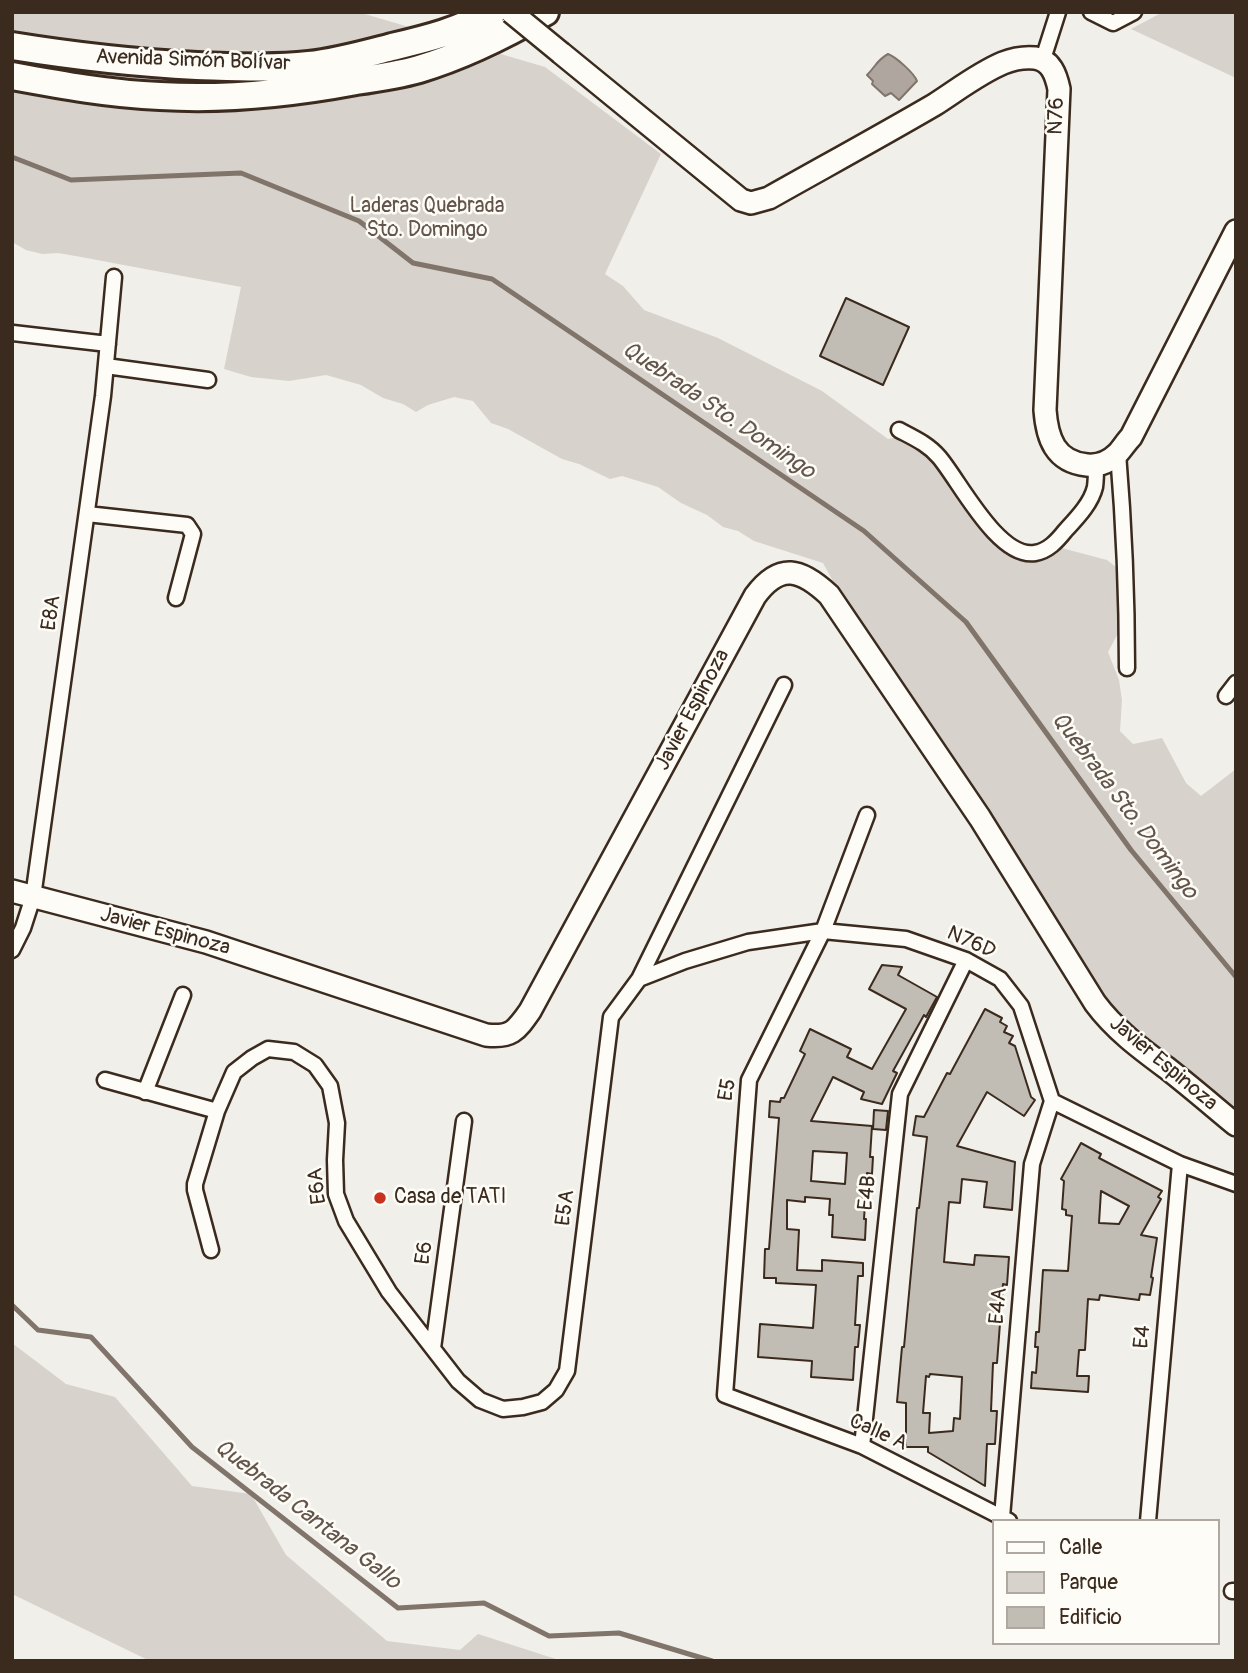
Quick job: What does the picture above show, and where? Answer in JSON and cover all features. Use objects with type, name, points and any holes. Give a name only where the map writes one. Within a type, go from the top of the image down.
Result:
[{"type":"highway","name":"Avenida Simón Bolívar","points":[[12,47],[136,63],[257,67],[310,65],[415,42],[453,30],[492,12]]},
{"type":"highway","name":"Avenida Simón Bolívar","points":[[12,76],[98,90],[160,96],[229,96],[312,89],[419,69],[505,34],[545,12]]},
{"type":"street","points":[[511,12],[741,200],[751,203],[769,198],[1003,63],[1021,58],[1043,59],[1058,12]]},
{"type":"street","points":[[1091,12],[1113,23],[1134,12]]},
{"type":"street","name":"N76","points":[[1043,59],[1053,69],[1059,89],[1046,426],[1053,444],[1068,460],[1097,466]]},
{"type":"street","points":[[899,430],[938,455],[995,533],[1021,552],[1032,554],[1044,551],[1085,506],[1095,488],[1097,466],[1118,453],[1137,426],[1236,231]]},
{"type":"street","name":"E8A","points":[[12,950],[23,928],[33,897],[87,514],[106,366],[114,277]]},
{"type":"street","points":[[13,332],[108,344]]},
{"type":"street","points":[[106,366],[208,380]]},
{"type":"street","points":[[1118,453],[1123,506],[1127,668]]},
{"type":"street","points":[[87,514],[187,525],[193,534],[176,598]]},
{"type":"street","name":"Javier Espinoza","points":[[12,891],[206,942],[486,1035],[508,1035],[530,1011],[755,596],[763,584],[774,576],[787,573],[803,576],[815,582],[829,595],[980,818],[1107,1019],[1236,1125]]},
{"type":"street","points":[[1226,695],[1236,683]]},
{"type":"street","name":"E5A","points":[[503,1409],[523,1408],[542,1402],[556,1390],[567,1371],[611,1017],[639,979],[784,685]]},
{"type":"street","name":"E5","points":[[724,1395],[749,1080],[822,931],[867,815]]},
{"type":"street","name":"N76D","points":[[639,979],[685,961],[748,942],[822,931],[906,939],[966,960],[1000,979],[1021,1006],[1052,1101]]},
{"type":"street","name":"E4B","points":[[862,1446],[900,1094],[966,960]]},
{"type":"street","points":[[145,1092],[183,995]]},
{"type":"street","name":"E6A","points":[[217,1111],[234,1072],[268,1049],[294,1052],[314,1065],[330,1086],[337,1123],[337,1194],[346,1221],[389,1292],[458,1381],[480,1400],[503,1409]]},
{"type":"street","points":[[105,1080],[217,1111],[195,1184],[211,1251]]},
{"type":"street","points":[[1052,1101],[1180,1164],[1236,1184]]},
{"type":"street","name":"E4A","points":[[1005,1519],[1032,1164],[1052,1101]]},
{"type":"street","name":"E6","points":[[433,1348],[464,1121]]},
{"type":"street","name":"E4","points":[[1149,1517],[1180,1164]]},
{"type":"street","name":"Calle A","points":[[724,1395],[862,1446],[1005,1519]]},
{"type":"green space","name":"Laderas Quebrada Sto. Domingo","points":[[12,12],[358,12],[545,67],[661,154],[605,274],[623,286],[644,310],[718,338],[822,391],[888,439],[923,432],[963,496],[1020,554],[1054,546],[1107,560],[1121,571],[1123,624],[1108,652],[1119,680],[1122,700],[1120,731],[1133,744],[1162,738],[1186,783],[1201,796],[1236,769],[1236,1111],[1117,1016],[988,813],[835,585],[823,563],[754,541],[738,531],[723,527],[658,487],[622,476],[610,479],[562,459],[508,429],[491,423],[473,401],[454,397],[428,405],[416,412],[361,385],[326,375],[289,381],[251,377],[224,369],[241,287],[58,253],[42,254],[26,250],[12,242]]},
{"type":"green space","points":[[1163,12],[1236,12],[1236,78],[1131,29]]},
{"type":"green space","points":[[12,1343],[66,1384],[115,1397],[192,1486],[251,1494],[286,1555],[387,1641],[460,1650],[478,1634],[562,1661],[150,1661],[12,1594]]},
{"type":"shaded area","points":[[888,54],[904,66],[917,81],[899,100],[891,93],[885,96],[867,75]]},
{"type":"building","points":[[846,298],[909,327],[883,385],[820,356]]},
{"type":"building","points":[[882,965],[902,967],[898,975],[937,997],[893,1071],[897,1073],[882,1104],[861,1099],[864,1092],[833,1077],[811,1121],[872,1126],[870,1157],[873,1157],[872,1174],[867,1173],[865,1240],[832,1237],[833,1215],[829,1215],[830,1199],[805,1197],[805,1202],[787,1200],[787,1229],[799,1230],[797,1270],[822,1271],[822,1260],[863,1263],[863,1276],[858,1276],[855,1325],[860,1325],[858,1347],[855,1347],[853,1380],[811,1377],[812,1361],[758,1357],[760,1324],[813,1328],[816,1285],[776,1283],[776,1278],[764,1278],[765,1249],[769,1249],[779,1118],[769,1117],[770,1101],[780,1102],[781,1098],[784,1098],[805,1054],[800,1051],[810,1029],[851,1049],[847,1057],[872,1069],[906,1009],[869,989]],"holes":[[[813,1151],[847,1153],[845,1184],[811,1181]]]},
{"type":"building","points":[[985,1009],[1002,1018],[1000,1022],[1007,1026],[1004,1032],[1013,1036],[1009,1043],[1015,1046],[1031,1097],[1035,1100],[1024,1116],[987,1092],[957,1146],[1015,1162],[1012,1210],[984,1207],[987,1182],[962,1179],[960,1203],[949,1202],[944,1262],[974,1265],[975,1255],[1009,1257],[1007,1285],[1003,1284],[997,1363],[993,1363],[991,1411],[997,1411],[995,1444],[987,1444],[985,1486],[928,1452],[928,1447],[906,1447],[906,1403],[897,1402],[927,1137],[913,1135],[916,1116],[924,1117],[947,1073],[950,1074]],"holes":[[[930,1374],[962,1377],[960,1419],[954,1418],[953,1431],[929,1433],[930,1413],[923,1413],[926,1376],[929,1377]]]},
{"type":"building","points":[[874,1110],[888,1111],[886,1130],[873,1129]]},
{"type":"building","points":[[1081,1143],[1101,1154],[1099,1158],[1162,1191],[1158,1197],[1161,1199],[1141,1235],[1157,1238],[1150,1295],[1140,1294],[1139,1300],[1100,1295],[1099,1300],[1088,1299],[1085,1350],[1079,1350],[1077,1376],[1089,1376],[1088,1392],[1031,1388],[1032,1372],[1036,1373],[1036,1332],[1039,1332],[1043,1270],[1068,1271],[1072,1216],[1066,1215],[1066,1210],[1062,1209],[1064,1181],[1061,1179]],"holes":[[[1101,1191],[1129,1206],[1119,1224],[1099,1223]]]},
{"type":"waterway","name":"Quebrada Sto. Domingo","points":[[12,157],[71,180],[241,173],[359,221],[413,263],[492,279],[864,531],[966,622],[1131,850],[1236,977]]},
{"type":"waterway","name":"Quebrada Cantana Gallo","points":[[12,1305],[38,1330],[91,1337],[192,1447],[398,1608],[484,1603],[549,1636],[619,1633],[712,1661]]},
{"type":"place","name":"Casa de TATI","points":[[380,1198]]}]
